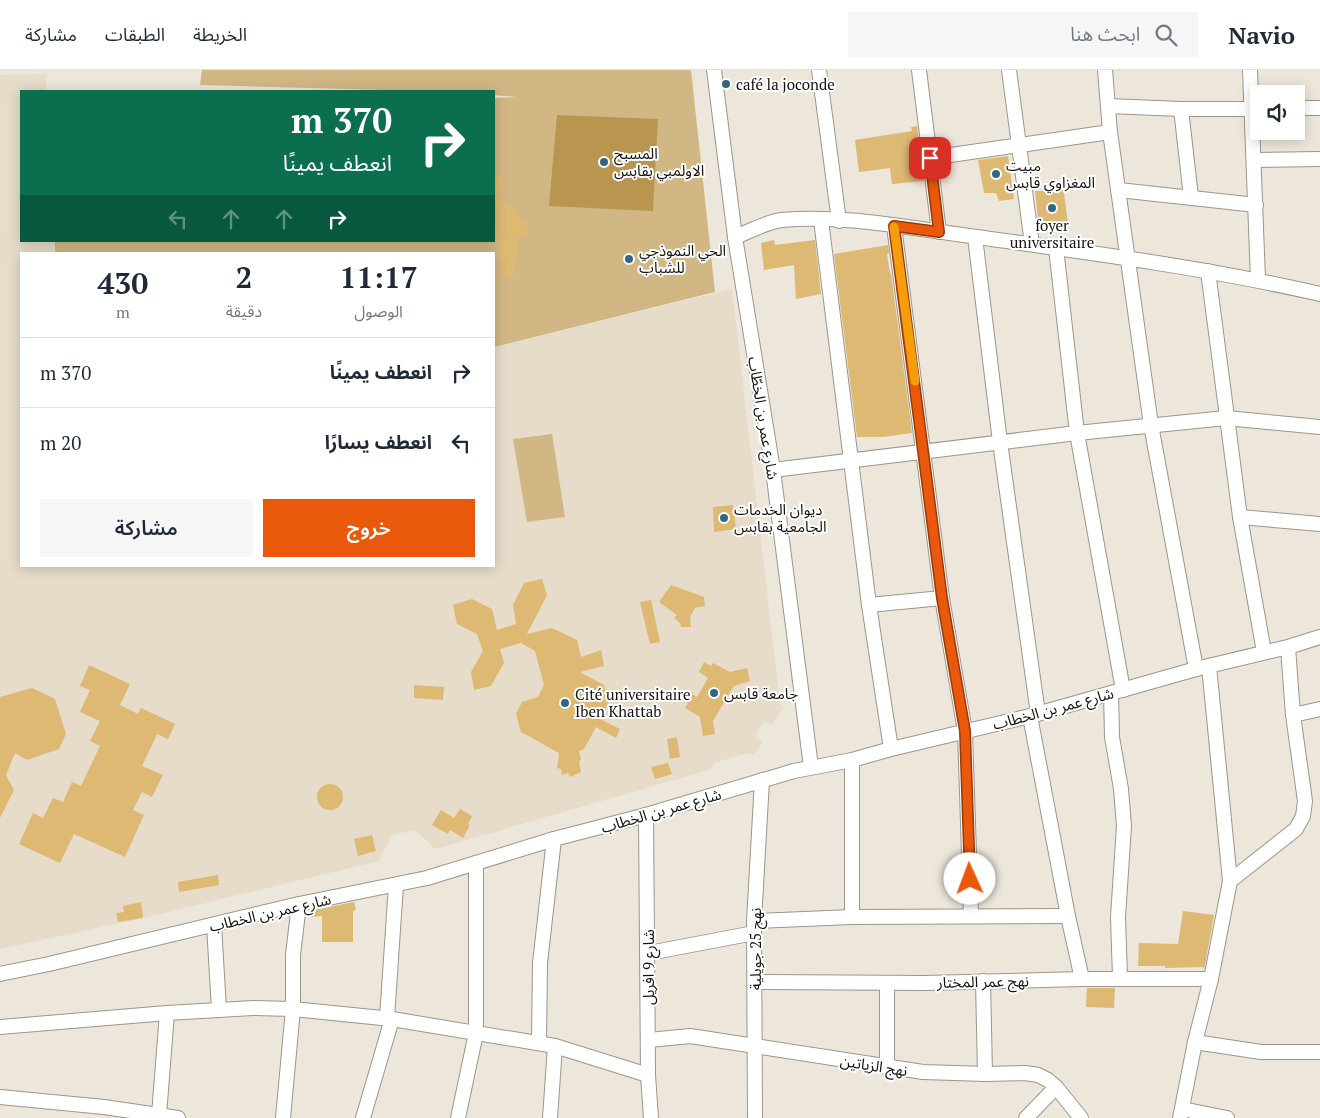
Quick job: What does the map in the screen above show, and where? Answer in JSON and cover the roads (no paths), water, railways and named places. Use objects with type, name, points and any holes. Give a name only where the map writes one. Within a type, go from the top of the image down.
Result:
[{"type":"street","name":"شارع عمر بن الخطّاب","points":[[714,70],[735,237],[773,470],[811,767]]},
{"type":"street","points":[[819,70],[839,221]]},
{"type":"street","points":[[919,70],[939,232]]},
{"type":"street","points":[[1009,70],[1032,244]]},
{"type":"street","points":[[1105,70],[1110,132],[1151,425],[1202,668],[1230,881],[1211,979],[1195,1042],[1181,1114],[1227,1118]]},
{"type":"street","points":[[1250,70],[1252,85]]},
{"type":"street","points":[[1108,106],[1250,109]]},
{"type":"street","points":[[1305,108],[1320,108]]},
{"type":"street","points":[[1181,109],[1191,197]]},
{"type":"street","points":[[930,158],[1110,132]]},
{"type":"street","points":[[1255,140],[1258,280]]},
{"type":"street","points":[[1254,160],[1320,160]]},
{"type":"street","points":[[1119,190],[1256,205]]},
{"type":"street","points":[[735,237],[780,220],[821,220],[894,226],[1127,258],[1258,280],[1320,294]]},
{"type":"street","points":[[821,220],[869,605],[891,748]]},
{"type":"street","points":[[894,226],[925,452],[942,598],[965,731],[971,916]]},
{"type":"street","points":[[975,237],[1034,715],[1068,916],[1082,979]]},
{"type":"street","points":[[1056,248],[1077,433],[1117,691],[1112,737],[1121,789],[1124,826],[1118,917],[1120,978]]},
{"type":"street","points":[[1208,271],[1240,517],[1264,652]]},
{"type":"street","points":[[773,470],[1077,433],[1226,418],[1320,427]]},
{"type":"street","points":[[1240,517],[1320,524]]},
{"type":"street","points":[[869,605],[942,598]]},
{"type":"street","name":"شارع عمر بن الخطاب","points":[[0,974],[299,904],[436,876],[554,839],[646,815],[762,780],[1034,715],[1320,637]]},
{"type":"street","points":[[1230,881],[1296,829],[1303,816],[1305,801],[1293,715],[1288,647]]},
{"type":"street","points":[[1293,715],[1320,710]]},
{"type":"street","points":[[852,760],[852,917]]},
{"type":"street","name":"نهج 25 جويلية","points":[[755,1118],[754,927],[762,780]]},
{"type":"street","name":"شارع 9 افريل","points":[[646,815],[649,953],[648,1075],[651,1118]]},
{"type":"street","points":[[539,1043],[540,962],[554,839]]},
{"type":"street","points":[[458,1118],[476,1033],[476,863]]},
{"type":"street","points":[[363,1118],[389,1018],[396,885]]},
{"type":"street","points":[[283,1118],[293,1009],[294,955],[299,904]]},
{"type":"street","points":[[649,953],[754,927],[852,917],[1068,916]]},
{"type":"street","points":[[214,925],[219,1010]]},
{"type":"street","name":"نهج عمر المختار","points":[[755,982],[887,983],[1120,978],[1211,979]]},
{"type":"street","points":[[983,981],[985,1074]]},
{"type":"street","points":[[887,983],[887,1068]]},
{"type":"street","points":[[0,1026],[167,1013],[293,1009],[389,1018],[539,1043],[555,1046],[648,1075]]},
{"type":"street","points":[[159,1114],[167,1013]]},
{"type":"street","name":"نهج الزياتين","points":[[649,1040],[690,1036],[887,1068],[923,1072],[1025,1073],[1038,1075],[1056,1087],[1082,1118]]},
{"type":"street","points":[[1195,1042],[1261,1052],[1320,1052]]},
{"type":"street","points":[[550,1118],[555,1046]]},
{"type":"street","points":[[1026,1118],[1056,1087]]},
{"type":"street","points":[[0,1097],[104,1106],[175,1118]]},
{"type":"place","name":"café la joconde","points":[[726,84]]},
{"type":"place","name":"المسبح الاولمبي بقابس","points":[[604,162]]},
{"type":"place","name":"مبيت المغزاوي قابس","points":[[996,174]]},
{"type":"place","name":"foyer universitaire","points":[[1052,208]]},
{"type":"place","name":"الحي النموذجي للشباب","points":[[629,259]]},
{"type":"place","name":"ديوان الخدمات الجامعية بقابس","points":[[724,518]]},
{"type":"place","name":"جامعة قابس","points":[[714,693]]},
{"type":"place","name":"Cité universitaire Iben Khattab","points":[[565,703]]}]
